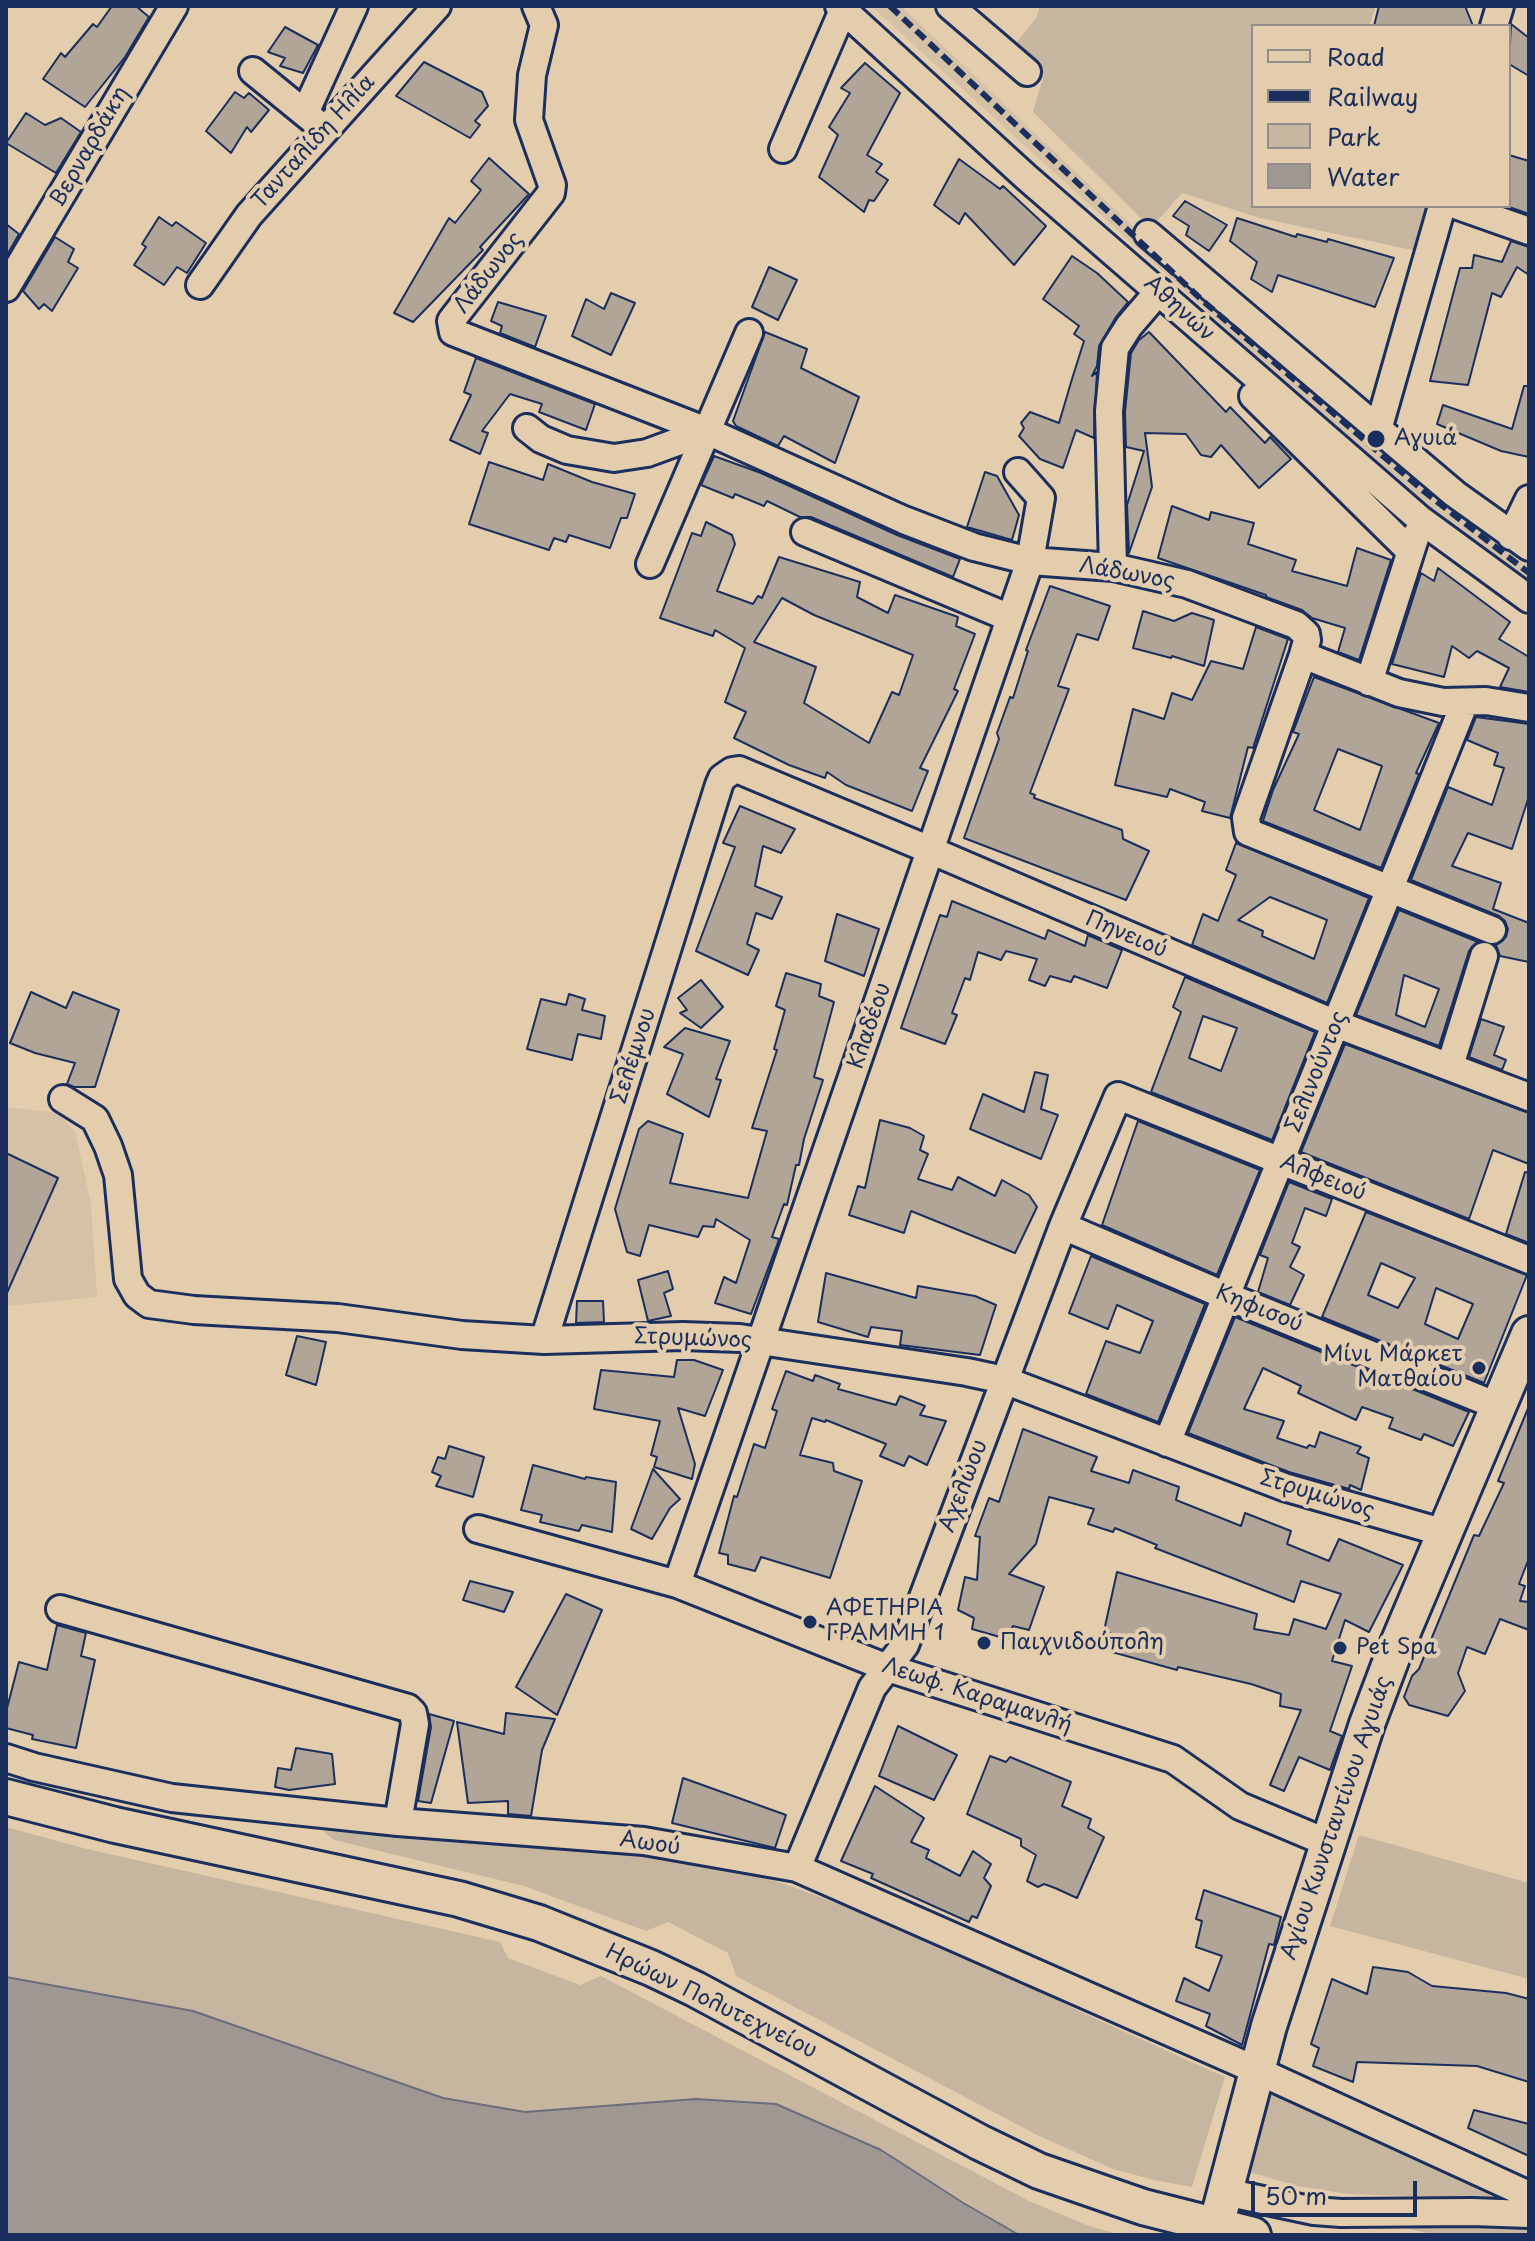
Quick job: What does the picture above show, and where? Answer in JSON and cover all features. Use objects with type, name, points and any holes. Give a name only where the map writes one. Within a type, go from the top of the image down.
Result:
[{"type":"main road","name":"Αγίου Κωνσταντίνου Αγυιάς","points":[[1216,2226],[1256,2070],[1375,1702],[1529,1334]]},
{"type":"main road","name":"Ηρώων Πολυτεχνείου","points":[[6,1797],[115,1825],[459,1899],[539,1923],[695,1989],[979,2142],[1039,2171],[1143,2207],[1253,2235]]},
{"type":"street","points":[[253,71],[315,121],[354,6]]},
{"type":"street","name":"Τανταλίδη Ηλία","points":[[200,285],[315,121],[437,6]]},
{"type":"street","name":"Λάδωνος","points":[[536,6],[544,25],[532,75],[529,120],[552,185],[551,193],[454,317],[451,326],[459,336],[707,431],[904,520],[984,551],[1030,561],[1113,567],[1187,584],[1296,625],[1306,634],[1303,655]]},
{"type":"street","points":[[950,6],[1027,72]]},
{"type":"street","name":"Βερναρδάκη","points":[[6,288],[169,8]]},
{"type":"street","points":[[783,149],[841,8]]},
{"type":"street","name":"Αθηνών","points":[[841,8],[1015,167],[1421,520],[1529,599]]},
{"type":"street","points":[[1378,430],[1441,208]]},
{"type":"street","points":[[1464,208],[1529,231]]},
{"type":"street","name":"Αθηνών","points":[[1148,234],[1455,494],[1520,541]]},
{"type":"street","points":[[1113,567],[1109,411],[1115,348],[1159,291]]},
{"type":"street","points":[[650,564],[749,333]]},
{"type":"street","points":[[1249,371],[1248,386],[1254,397],[1410,551]]},
{"type":"street","points":[[527,428],[541,439],[567,450],[614,458],[647,453],[707,431]]},
{"type":"street","name":"Κλαδέου","points":[[677,1584],[1030,561],[1041,498],[1018,472]]},
{"type":"street","points":[[1520,541],[1529,499]]},
{"type":"street","points":[[1369,682],[1421,520]]},
{"type":"street","points":[[805,532],[1010,618]]},
{"type":"street","points":[[1492,930],[1253,836],[1245,825],[1303,655],[1412,697],[1443,702],[1486,701],[1529,708]]},
{"type":"street","name":"Σελινούντος","points":[[1167,1443],[1465,702]]},
{"type":"street","name":"Πηνειού","points":[[726,773],[739,770],[1336,1024],[1529,1097]]},
{"type":"street","name":"Σελέμνου","points":[[544,1340],[719,785],[726,773]]},
{"type":"street","points":[[1450,1066],[1484,956]]},
{"type":"street","name":"Αλφειού","points":[[1118,1096],[1529,1260]]},
{"type":"street","name":"Αχελώου","points":[[797,1868],[872,1688],[885,1667],[905,1645],[1063,1226],[1118,1096]]},
{"type":"street","name":"Στρυμώνος","points":[[63,1099],[95,1119],[108,1146],[118,1175],[128,1279],[137,1295],[149,1304],[194,1310],[338,1318],[462,1335],[544,1340],[683,1336],[763,1341],[1004,1380],[1306,1494],[1445,1533]]},
{"type":"street","name":"Κηφισού","points":[[1063,1226],[1500,1407]]},
{"type":"street","name":"Λεωφ. Καραμανλή","points":[[478,1529],[677,1584],[885,1667],[1173,1759],[1240,1806],[1328,1843]]},
{"type":"street","points":[[60,1609],[408,1708],[413,1713],[415,1724],[398,1822]]},
{"type":"street","name":"Αωού","points":[[6,1758],[172,1798],[398,1822],[644,1841],[797,1868],[1256,2070],[1529,2195]]},
{"type":"street","points":[[1225,2192],[1314,2211],[1341,2213],[1529,2214]]},
{"type":"shaded area","points":[[871,6],[901,6],[1201,291],[1457,511],[1529,563],[1529,585],[1377,466]]},
{"type":"shaded area","points":[[6,1107],[57,1113],[75,1131],[91,1204],[97,1297],[6,1306]]},
{"type":"green space","points":[[1040,6],[1376,6],[1370,24],[1251,24],[1251,208],[1435,208],[1422,252],[1260,218],[1182,193],[1151,228],[1033,112],[1044,74],[1016,43],[1036,18]]},
{"type":"green space","points":[[6,1827],[83,1848],[500,1942],[508,1958],[580,1985],[601,1976],[1029,2201],[1120,2235],[1019,2235],[881,2150],[696,2099],[525,2112],[443,2098],[193,2011],[6,1977]]},
{"type":"green space","points":[[323,1831],[626,1852],[727,1868],[785,1884],[972,1958],[1083,2013],[1225,2077],[1192,2187],[1113,2169],[1037,2135],[736,1976],[728,1953],[668,1922],[646,1931],[524,1886],[334,1840]]},
{"type":"green space","points":[[1359,1835],[1529,1883],[1529,1979],[1330,1926]]},
{"type":"green space","points":[[1260,2080],[1510,2199],[1348,2194],[1297,2186],[1236,2168]]},
{"type":"green space","points":[[1529,2221],[1529,2235],[1435,2235],[1391,2224]]},
{"type":"water","points":[[6,1977],[193,2011],[443,2098],[525,2112],[696,2099],[776,2104],[881,2150],[1019,2235],[6,2235]]},
{"type":"building","points":[[112,6],[136,6],[149,17],[125,57],[85,107],[43,79],[61,53],[65,57],[93,24],[97,27]]},
{"type":"building","points":[[1379,6],[1465,6],[1472,24],[1374,24]]},
{"type":"building","points":[[1511,24],[1529,38],[1529,76],[1511,65]]},
{"type":"building","points":[[285,27],[318,45],[303,73],[280,66],[285,58],[268,52]]},
{"type":"building","points":[[424,62],[482,92],[488,106],[475,121],[480,125],[470,138],[396,96]]},
{"type":"building","points":[[865,63],[900,93],[867,155],[882,164],[876,172],[888,180],[874,201],[869,200],[864,212],[819,177],[838,135],[829,127],[850,93],[841,88]]},
{"type":"building","points":[[235,92],[244,98],[249,93],[269,110],[251,132],[247,127],[231,153],[206,131]]},
{"type":"building","points":[[26,113],[45,125],[61,118],[81,132],[56,173],[6,143]]},
{"type":"building","points":[[1511,156],[1529,161],[1529,214],[1511,208]]},
{"type":"building","points":[[489,158],[529,194],[480,247],[483,250],[413,322],[394,313],[449,218],[455,223],[481,190],[471,181]]},
{"type":"building","points":[[959,159],[1000,189],[1003,186],[1046,226],[1014,265],[965,213],[959,224],[934,205]]},
{"type":"building","points":[[1185,201],[1227,225],[1209,251],[1186,235],[1189,226],[1173,216]]},
{"type":"building","points":[[159,217],[172,226],[176,222],[206,243],[187,273],[177,267],[164,285],[134,265],[146,247],[142,244]]},
{"type":"building","points":[[1237,218],[1296,237],[1297,234],[1327,242],[1328,239],[1394,258],[1375,307],[1278,275],[1272,292],[1251,279],[1257,262],[1230,241]]},
{"type":"building","points":[[6,224],[19,234],[6,257]]},
{"type":"building","points":[[55,237],[74,249],[68,262],[78,268],[52,311],[44,304],[39,309],[23,291]]},
{"type":"building","points":[[1511,241],[1529,247],[1529,275],[1517,267],[1501,297],[1492,293],[1468,385],[1430,381],[1460,268],[1472,268],[1474,255],[1502,262]]},
{"type":"building","points":[[1072,256],[1097,273],[1128,302],[1099,346],[1097,366],[1092,376],[1097,372],[1094,438],[1076,430],[1063,468],[1040,459],[1019,436],[1024,428],[1021,423],[1030,412],[1059,423],[1084,341],[1074,334],[1079,326],[1043,299]]},
{"type":"building","points":[[769,267],[797,280],[778,320],[752,307]]},
{"type":"building","points":[[611,293],[635,303],[611,355],[572,336],[586,299],[604,309]]},
{"type":"building","points":[[498,302],[546,316],[535,347],[500,333],[502,326],[491,321]]},
{"type":"building","points":[[765,332],[807,349],[801,368],[859,397],[835,463],[784,436],[778,446],[736,426],[733,421]]},
{"type":"building","points":[[1149,332],[1226,412],[1230,407],[1265,443],[1270,437],[1291,459],[1259,488],[1221,445],[1211,457],[1201,455],[1186,434],[1145,433],[1152,487],[1129,553],[1127,505],[1144,451],[1126,447],[1125,412],[1131,353]]},
{"type":"building","points":[[476,358],[595,404],[586,430],[539,412],[542,404],[510,394],[482,431],[488,433],[480,454],[450,440],[471,395],[464,392]]},
{"type":"building","points":[[1524,386],[1529,386],[1529,457],[1501,451],[1437,424],[1443,405],[1512,429]]},
{"type":"building","points":[[714,456],[761,473],[897,535],[960,559],[953,577],[811,517],[800,517],[767,501],[764,506],[735,494],[733,498],[701,485]]},
{"type":"building","points":[[489,462],[543,480],[548,464],[592,482],[635,494],[627,518],[621,518],[610,548],[569,535],[566,542],[554,538],[549,550],[469,524]]},
{"type":"building","points":[[985,472],[997,476],[1019,515],[1012,540],[967,527]]},
{"type":"building","points":[[1172,506],[1209,520],[1211,512],[1254,523],[1248,544],[1296,560],[1292,571],[1347,586],[1357,548],[1391,560],[1359,660],[1338,652],[1345,628],[1312,618],[1302,610],[1266,595],[1158,558]]},
{"type":"building","points":[[706,522],[732,535],[735,544],[717,591],[753,604],[758,596],[762,598],[779,557],[860,582],[857,597],[888,613],[895,595],[958,617],[956,626],[975,634],[954,689],[958,691],[920,768],[928,771],[912,811],[846,785],[827,772],[825,778],[789,765],[734,738],[746,712],[725,702],[745,648],[715,630],[713,636],[660,618],[692,533],[701,536]],"holes":[[[782,598],[814,615],[913,655],[899,695],[892,692],[869,743],[804,703],[816,667],[754,642]]]},
{"type":"building","points":[[1438,568],[1510,622],[1499,639],[1529,657],[1529,692],[1500,687],[1509,668],[1477,651],[1469,658],[1452,646],[1444,677],[1392,664],[1421,573],[1434,581]]},
{"type":"building","points":[[1050,586],[1110,606],[1098,640],[1077,634],[1058,686],[1069,689],[1030,793],[1035,795],[1034,798],[1122,830],[1123,839],[1149,851],[1126,900],[964,838],[999,739],[997,733],[1010,697],[1013,698],[1026,650]]},
{"type":"building","points":[[1143,611],[1174,621],[1192,613],[1214,620],[1204,666],[1133,648]]},
{"type":"building","points":[[1256,627],[1288,639],[1253,748],[1248,747],[1230,818],[1202,811],[1205,802],[1170,789],[1167,797],[1115,785],[1133,709],[1164,719],[1172,693],[1192,700],[1211,661],[1243,669]]},
{"type":"building","points":[[1314,677],[1439,723],[1416,773],[1419,774],[1381,868],[1263,821],[1273,790],[1299,734],[1293,732]],"holes":[[[1338,749],[1382,766],[1360,830],[1314,810]]]},
{"type":"building","points":[[1476,717],[1529,724],[1529,796],[1512,849],[1468,833],[1452,866],[1501,883],[1493,909],[1529,923],[1529,962],[1500,956],[1496,945],[1506,937],[1508,929],[1499,916],[1411,880],[1448,787],[1492,805],[1504,768],[1494,765],[1498,753],[1467,740]]},
{"type":"building","points":[[740,806],[795,829],[781,853],[763,846],[755,886],[782,897],[772,919],[756,913],[747,944],[759,950],[748,975],[696,951],[735,847],[723,843]]},
{"type":"building","points":[[1236,843],[1369,898],[1327,1003],[1192,945],[1203,914],[1218,921],[1236,875],[1226,870]],"holes":[[[1270,897],[1327,920],[1314,959],[1262,936],[1263,931],[1238,920]]]},
{"type":"building","points":[[952,901],[1045,939],[1048,930],[1085,946],[1088,935],[1122,950],[1107,988],[1074,976],[1071,982],[1050,976],[1045,986],[1029,980],[1037,959],[1006,951],[1001,960],[978,952],[970,980],[965,978],[952,1013],[957,1015],[945,1044],[901,1028],[940,915],[947,917]]},
{"type":"building","points":[[1399,910],[1478,942],[1469,951],[1439,1046],[1356,1015]],"holes":[[[1404,975],[1439,989],[1425,1027],[1396,1015]]]},
{"type":"building","points":[[837,914],[879,929],[864,976],[825,961]]},
{"type":"building","points":[[786,973],[821,984],[819,996],[834,1002],[814,1077],[823,1080],[799,1165],[796,1165],[787,1205],[784,1204],[772,1237],[779,1239],[751,1314],[715,1303],[724,1277],[736,1283],[750,1240],[716,1219],[714,1227],[703,1226],[698,1237],[649,1225],[640,1256],[627,1252],[615,1209],[639,1129],[648,1121],[683,1134],[670,1183],[748,1198],[767,1131],[752,1128],[777,1050],[774,1049],[785,1010],[776,1006]]},
{"type":"building","points":[[1185,977],[1315,1032],[1272,1140],[1151,1092],[1181,1012],[1173,1007]],"holes":[[[1203,1016],[1237,1028],[1221,1071],[1189,1058]]]},
{"type":"building","points":[[701,980],[723,1007],[701,1028],[680,1013],[687,1010],[678,998]]},
{"type":"building","points":[[31,992],[66,1008],[73,992],[119,1010],[95,1087],[67,1084],[75,1063],[10,1043]]},
{"type":"building","points":[[569,994],[585,999],[582,1010],[605,1016],[601,1039],[578,1034],[572,1060],[527,1049],[541,999],[566,1005]]},
{"type":"building","points":[[1481,1019],[1504,1027],[1494,1055],[1506,1060],[1502,1070],[1469,1057]]},
{"type":"building","points":[[685,1028],[730,1041],[716,1079],[721,1080],[709,1117],[667,1094],[683,1054],[664,1047]]},
{"type":"building","points":[[1345,1044],[1529,1113],[1529,1164],[1493,1150],[1469,1219],[1301,1152]]},
{"type":"building","points":[[1035,1072],[1048,1075],[1041,1109],[1058,1115],[1041,1159],[970,1129],[983,1094],[1024,1112]]},
{"type":"building","points":[[880,1120],[910,1128],[924,1136],[920,1150],[928,1154],[918,1179],[952,1190],[958,1177],[995,1196],[1002,1180],[1029,1195],[1037,1207],[1015,1253],[911,1211],[904,1233],[849,1215],[858,1186],[865,1188]]},
{"type":"building","points":[[1138,1121],[1260,1170],[1217,1275],[1102,1225]]},
{"type":"building","points":[[6,1153],[58,1178],[6,1295]]},
{"type":"building","points":[[1525,1172],[1529,1173],[1529,1243],[1506,1234]]},
{"type":"building","points":[[1289,1182],[1332,1199],[1326,1216],[1305,1208],[1292,1243],[1300,1247],[1290,1267],[1304,1275],[1290,1305],[1258,1292],[1268,1258],[1260,1255]]},
{"type":"building","points":[[1366,1212],[1527,1275],[1484,1383],[1322,1317]],"holes":[[[1381,1263],[1415,1278],[1398,1308],[1368,1295]],[[1436,1288],[1473,1304],[1458,1339],[1425,1324]]]},
{"type":"building","points":[[1091,1256],[1205,1304],[1158,1422],[1086,1394],[1106,1341],[1140,1353],[1153,1321],[1117,1305],[1108,1329],[1069,1313]]},
{"type":"building","points":[[668,1271],[673,1289],[664,1293],[671,1316],[648,1321],[638,1280]]},
{"type":"building","points":[[826,1273],[916,1298],[918,1286],[975,1296],[996,1305],[980,1355],[900,1345],[902,1331],[871,1327],[868,1337],[818,1322]]},
{"type":"building","points":[[577,1301],[603,1301],[604,1322],[576,1323]]},
{"type":"building","points":[[1235,1317],[1469,1412],[1453,1446],[1424,1434],[1421,1440],[1389,1428],[1393,1418],[1362,1407],[1356,1420],[1298,1393],[1301,1386],[1263,1368],[1244,1409],[1284,1421],[1277,1438],[1307,1448],[1309,1445],[1315,1447],[1320,1432],[1361,1447],[1357,1453],[1369,1458],[1361,1490],[1289,1472],[1188,1433]]},
{"type":"building","points":[[297,1336],[326,1342],[316,1385],[286,1375]]},
{"type":"building","points":[[677,1360],[694,1360],[723,1370],[705,1416],[678,1408],[695,1464],[692,1479],[654,1467],[657,1457],[651,1455],[660,1421],[594,1409],[601,1370],[674,1377]]},
{"type":"building","points":[[786,1371],[813,1381],[815,1375],[840,1384],[838,1389],[896,1405],[900,1396],[925,1406],[920,1415],[946,1421],[927,1465],[909,1456],[904,1466],[880,1456],[886,1444],[826,1420],[812,1418],[800,1455],[833,1463],[834,1471],[862,1481],[830,1578],[761,1557],[755,1571],[728,1564],[728,1555],[719,1553],[734,1496],[737,1497],[754,1444],[765,1448],[777,1411],[772,1409]]},
{"type":"building","points":[[1529,1406],[1529,1558],[1519,1584],[1525,1586],[1520,1601],[1529,1602],[1529,1630],[1500,1619],[1485,1654],[1467,1647],[1458,1673],[1465,1691],[1448,1716],[1409,1705],[1404,1697],[1412,1676],[1419,1669],[1474,1535],[1479,1536],[1504,1483],[1498,1481]]},
{"type":"building","points":[[1023,1429],[1097,1457],[1091,1471],[1129,1483],[1133,1470],[1179,1487],[1176,1500],[1241,1526],[1245,1513],[1291,1531],[1287,1544],[1329,1561],[1339,1539],[1403,1565],[1369,1632],[1345,1620],[1332,1661],[1352,1666],[1330,1731],[1342,1736],[1330,1770],[1299,1757],[1284,1791],[1270,1785],[1301,1710],[1280,1706],[1281,1694],[1251,1684],[1178,1667],[1177,1670],[1112,1652],[1116,1636],[1104,1631],[1117,1572],[1257,1614],[1254,1629],[1289,1635],[1294,1619],[1326,1629],[1341,1594],[1301,1581],[1294,1602],[1155,1548],[1157,1545],[1115,1528],[1113,1532],[1088,1524],[1094,1509],[1049,1497],[1036,1544],[1009,1574],[1044,1587],[1029,1630],[1013,1626],[1007,1639],[972,1629],[974,1618],[958,1610],[965,1577],[977,1580],[980,1537],[975,1536],[989,1498],[999,1502]]},
{"type":"building","points":[[449,1446],[484,1457],[473,1497],[436,1486],[441,1476],[432,1472],[438,1457],[445,1459]]},
{"type":"building","points":[[533,1465],[585,1479],[616,1482],[612,1532],[582,1525],[579,1531],[540,1522],[542,1515],[521,1510]]},
{"type":"building","points":[[653,1469],[680,1499],[670,1508],[652,1539],[631,1529]]},
{"type":"building","points":[[470,1581],[513,1592],[504,1612],[463,1600]]},
{"type":"building","points":[[566,1594],[602,1610],[557,1715],[516,1687]]},
{"type":"building","points":[[57,1625],[86,1633],[81,1656],[95,1660],[76,1748],[32,1739],[33,1735],[6,1728],[6,1712],[19,1662],[47,1670]]},
{"type":"building","points":[[506,1713],[555,1719],[542,1750],[531,1816],[508,1814],[508,1801],[468,1803],[457,1722],[504,1734]]},
{"type":"building","points":[[429,1714],[454,1721],[431,1803],[418,1801],[431,1727]]},
{"type":"building","points":[[898,1726],[957,1755],[934,1800],[879,1776]]},
{"type":"building","points":[[296,1748],[332,1754],[335,1784],[289,1790],[275,1787],[278,1768],[291,1770]]},
{"type":"building","points":[[990,1756],[1006,1762],[1010,1757],[1071,1782],[1062,1806],[1091,1819],[1088,1828],[1104,1837],[1077,1898],[1044,1884],[1038,1887],[1027,1881],[1036,1855],[1021,1846],[1021,1839],[967,1814]]},
{"type":"building","points":[[683,1778],[786,1815],[775,1848],[672,1823]]},
{"type":"building","points":[[875,1786],[924,1818],[911,1842],[929,1850],[926,1858],[960,1876],[973,1851],[991,1864],[984,1878],[991,1886],[977,1918],[972,1916],[969,1922],[871,1878],[873,1874],[841,1861]]},
{"type":"building","points":[[1204,1890],[1281,1917],[1274,1945],[1269,1944],[1242,2045],[1206,2026],[1210,2014],[1176,2001],[1184,1978],[1209,1991],[1222,1956],[1196,1947],[1202,1921],[1196,1919]]},
{"type":"building","points":[[1373,1967],[1408,1972],[1432,1986],[1506,1993],[1529,1999],[1529,2082],[1477,2066],[1357,2062],[1353,2082],[1313,2066],[1319,2048],[1311,2044],[1332,1979],[1367,1994]]},
{"type":"building","points":[[1474,2110],[1529,2124],[1529,2156],[1468,2128]]},
{"type":"railway","points":[[890,6],[1203,301],[1426,493],[1529,573]]},
{"type":"place","name":"Αγυιά","points":[[1376,439]]},
{"type":"place","name":"Μίνι Μάρκετ Ματθαίου","points":[[1479,1368]]},
{"type":"place","name":"ΑΦΕΤΗΡΙΑ ΓΡΑΜΜΗ 1","points":[[810,1622]]},
{"type":"place","name":"Παιχνιδούπολη","points":[[984,1643]]},
{"type":"place","name":"Pet Spa","points":[[1340,1648]]}]
